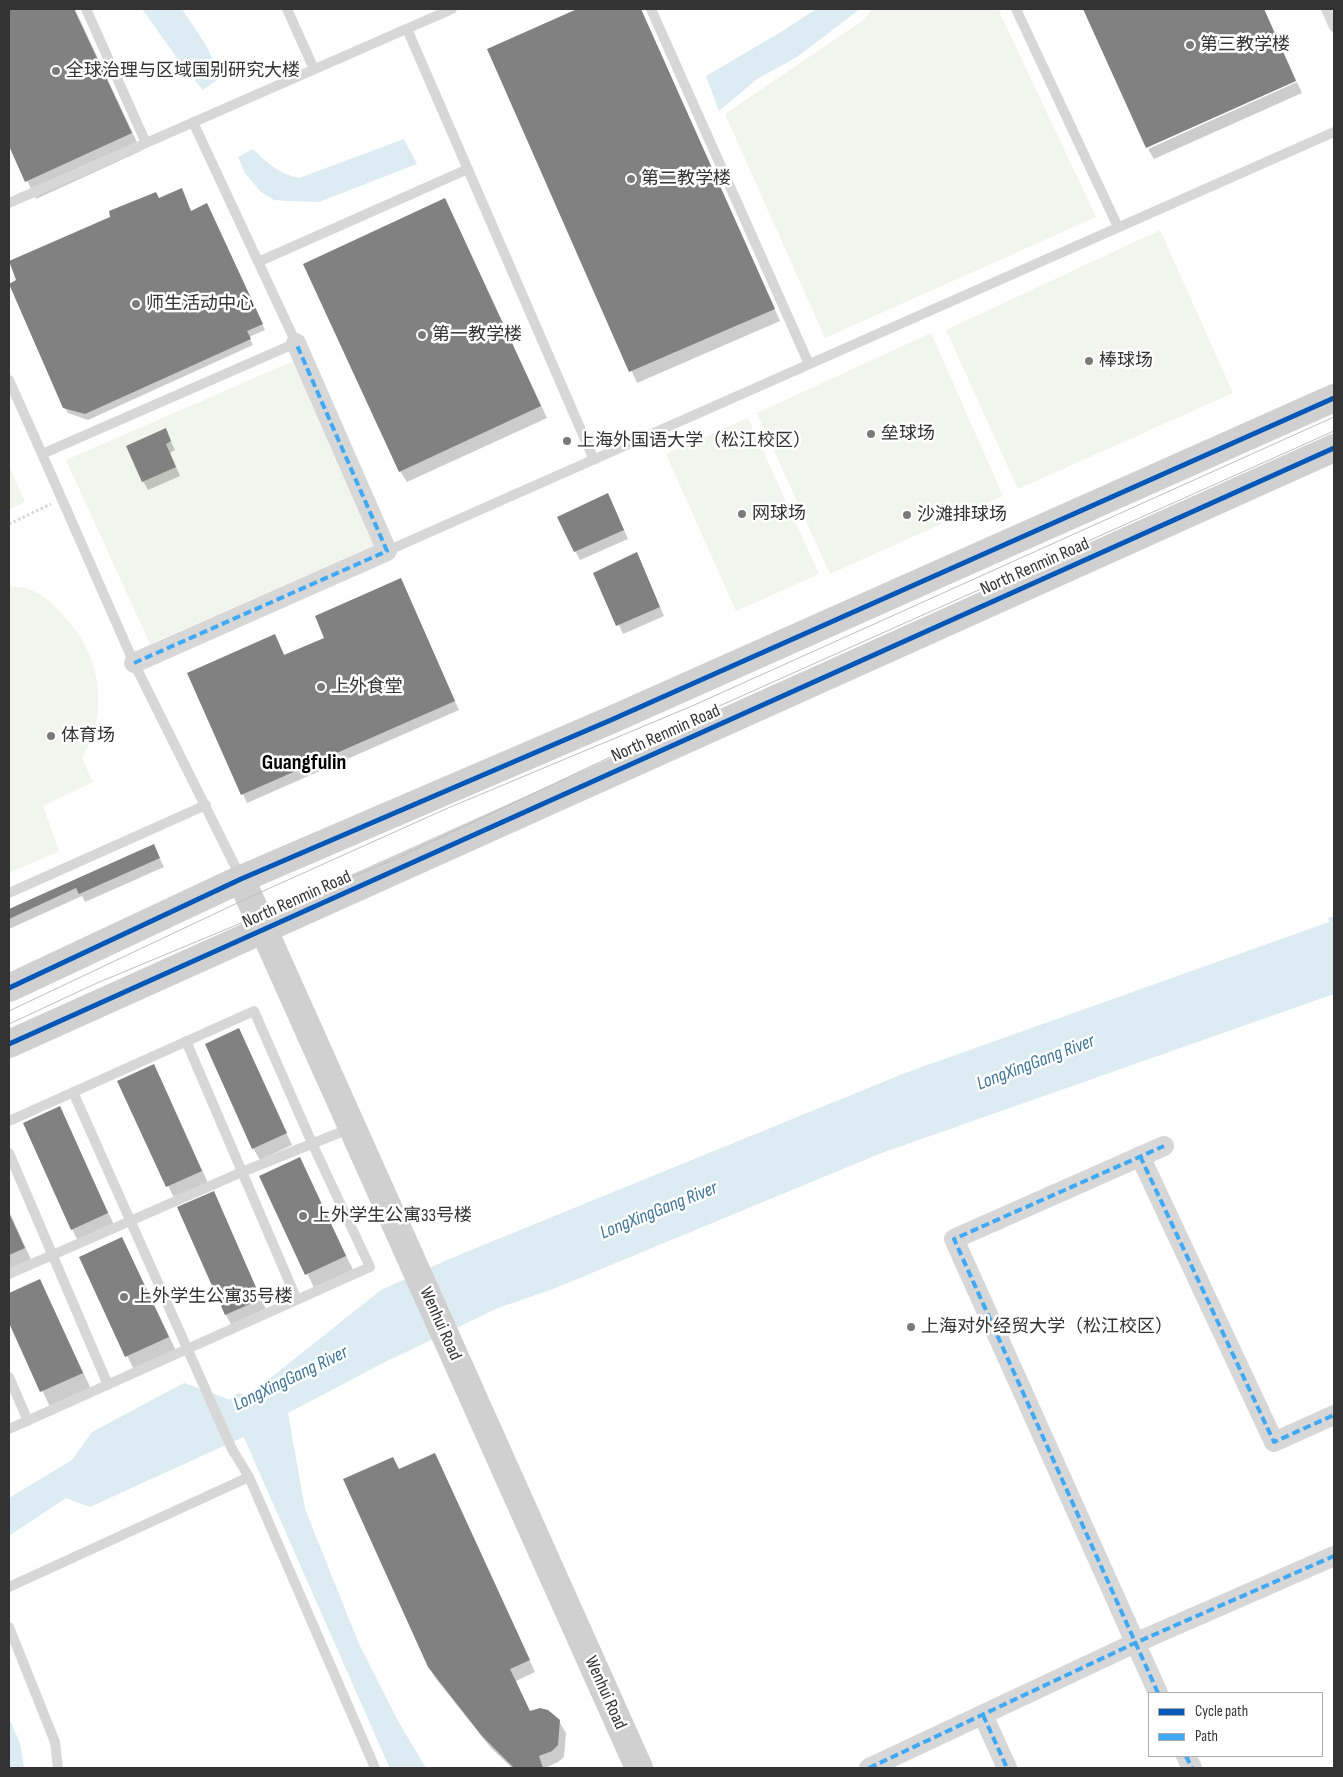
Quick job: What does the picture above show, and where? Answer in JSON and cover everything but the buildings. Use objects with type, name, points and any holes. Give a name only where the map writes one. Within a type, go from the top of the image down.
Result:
[{"type":"main road","name":"North Renmin Road","points":[[9,988],[242,879],[610,720],[1334,398]]},
{"type":"main road","name":"North Renmin Road","points":[[9,1044],[1334,448]]},
{"type":"main road","name":"Wenhui Road","points":[[242,879],[639,1768]]},
{"type":"street","points":[[134,662],[387,551],[296,343]]},
{"type":"street","points":[[1158,1692],[954,1239],[1164,1146]]},
{"type":"street","points":[[1140,1156],[1274,1442],[1334,1415]]},
{"type":"street","points":[[869,1768],[1135,1643],[1334,1556]]},
{"type":"street","points":[[983,1715],[1008,1768]]},
{"type":"lane","points":[[86,9],[146,143]]},
{"type":"lane","points":[[287,9],[314,69]]},
{"type":"lane","points":[[10,201],[452,9]]},
{"type":"lane","points":[[651,9],[809,364]]},
{"type":"lane","points":[[1016,9],[1118,227]]},
{"type":"lane","points":[[1326,9],[1334,27]]},
{"type":"lane","points":[[407,28],[594,460]]},
{"type":"lane","points":[[42,454],[296,343],[194,122]]},
{"type":"lane","points":[[387,551],[1334,132]]},
{"type":"lane","points":[[258,262],[468,169]]},
{"type":"lane","points":[[9,380],[134,662],[242,879]]},
{"type":"lane","points":[[9,893],[206,805]]},
{"type":"lane","points":[[9,1121],[254,1011],[312,1143],[370,1267],[9,1429]]},
{"type":"lane","points":[[186,1041],[297,1300]]},
{"type":"lane","points":[[73,1092],[232,1449],[249,1477],[375,1768]]},
{"type":"lane","points":[[9,1274],[242,1172],[352,1128]]},
{"type":"lane","points":[[9,1153],[108,1385]]},
{"type":"lane","points":[[9,1378],[28,1421]]},
{"type":"lane","points":[[9,1587],[249,1477]]},
{"type":"lane","points":[[9,1628],[55,1742],[58,1768]]},
{"type":"path","points":[[9,524],[62,498]]},
{"type":"shaded area","points":[[872,9],[998,9],[1096,217],[825,338],[725,114],[865,19]]},
{"type":"shaded area","name":"棒球场","points":[[1160,230],[1233,393],[1018,489],[946,330]]},
{"type":"shaded area","name":"垒球场","points":[[931,333],[1003,496],[830,574],[757,413]]},
{"type":"shaded area","points":[[298,359],[379,543],[150,644],[66,460]]},
{"type":"shaded area","name":"网球场","points":[[748,418],[819,574],[736,611],[666,454]]},
{"type":"shaded area","points":[[9,466],[25,502],[9,510]]},
{"type":"shaded area","name":"体育场","points":[[9,586],[26,588],[40,594],[64,616],[77,632],[93,666],[97,684],[98,703],[91,740],[82,758],[93,782],[43,806],[59,851],[9,873]]},
{"type":"water","points":[[142,9],[182,9],[206,45],[221,77],[203,90],[185,69]]},
{"type":"water","points":[[816,9],[860,9],[797,57],[757,79],[719,111],[706,76]]},
{"type":"water","points":[[404,139],[417,164],[319,202],[274,200],[261,192],[245,173],[238,157],[253,149],[263,159],[285,174],[299,178]]},
{"type":"water","name":"LongXingGang River","points":[[1334,916],[1334,994],[879,1154],[553,1289],[498,1308],[385,1362],[288,1413],[305,1509],[359,1644],[398,1721],[426,1768],[403,1768],[252,1433],[90,1507],[66,1498],[9,1536],[9,1498],[72,1460],[92,1432],[184,1383],[239,1403],[381,1290],[449,1259],[905,1073],[1329,922],[1328,918]]},
{"type":"water","points":[[9,1718],[20,1743],[24,1768],[9,1768]]},
{"type":"waterway","name":"LongXingGang River","points":[[239,1403],[400,1768]]},
{"type":"tram line","points":[[9,1011],[250,897],[448,808],[692,706],[1334,417]]},
{"type":"tram line","points":[[9,1024],[97,983],[395,859],[697,716],[1334,431]]},
{"type":"marked path","points":[[134,663],[387,551],[296,343]]},
{"type":"marked path","points":[[1158,1692],[954,1239],[1164,1146]]},
{"type":"marked path","points":[[1140,1156],[1274,1442],[1334,1415]]},
{"type":"marked path","points":[[869,1768],[1135,1643],[1334,1556]]},
{"type":"marked path","points":[[983,1715],[1007,1768]]},
{"type":"marked path","points":[[1186,1757],[1192,1768]]},
{"type":"cycle path","points":[[9,988],[241,879],[611,720],[1334,398]]},
{"type":"cycle path","points":[[9,1044],[1334,448]]},
{"type":"place","name":"第三教学楼","points":[[1190,45]]},
{"type":"place","name":"全球治理与区域国别研究大楼","points":[[56,71]]},
{"type":"place","name":"第二教学楼","points":[[631,179]]},
{"type":"place","name":"师生活动中心","points":[[136,304]]},
{"type":"place","name":"第一教学楼","points":[[422,335]]},
{"type":"place","name":"棒球场","points":[[1089,361]]},
{"type":"place","name":"垒球场","points":[[871,434]]},
{"type":"place","name":"上海外国语大学（松江校区）","points":[[567,441]]},
{"type":"place","name":"网球场","points":[[742,514]]},
{"type":"place","name":"沙滩排球场","points":[[907,515]]},
{"type":"place","name":"上外食堂","points":[[321,687]]},
{"type":"place","name":"体育场","points":[[51,736]]},
{"type":"place","name":"上外学生公寓33号楼","points":[[303,1216]]},
{"type":"place","name":"上外学生公寓35号楼","points":[[124,1297]]},
{"type":"place","name":"上海对外经贸大学（松江校区）","points":[[911,1327]]},
{"type":"district","name":"Guangfulin","points":[[304,763]]}]
